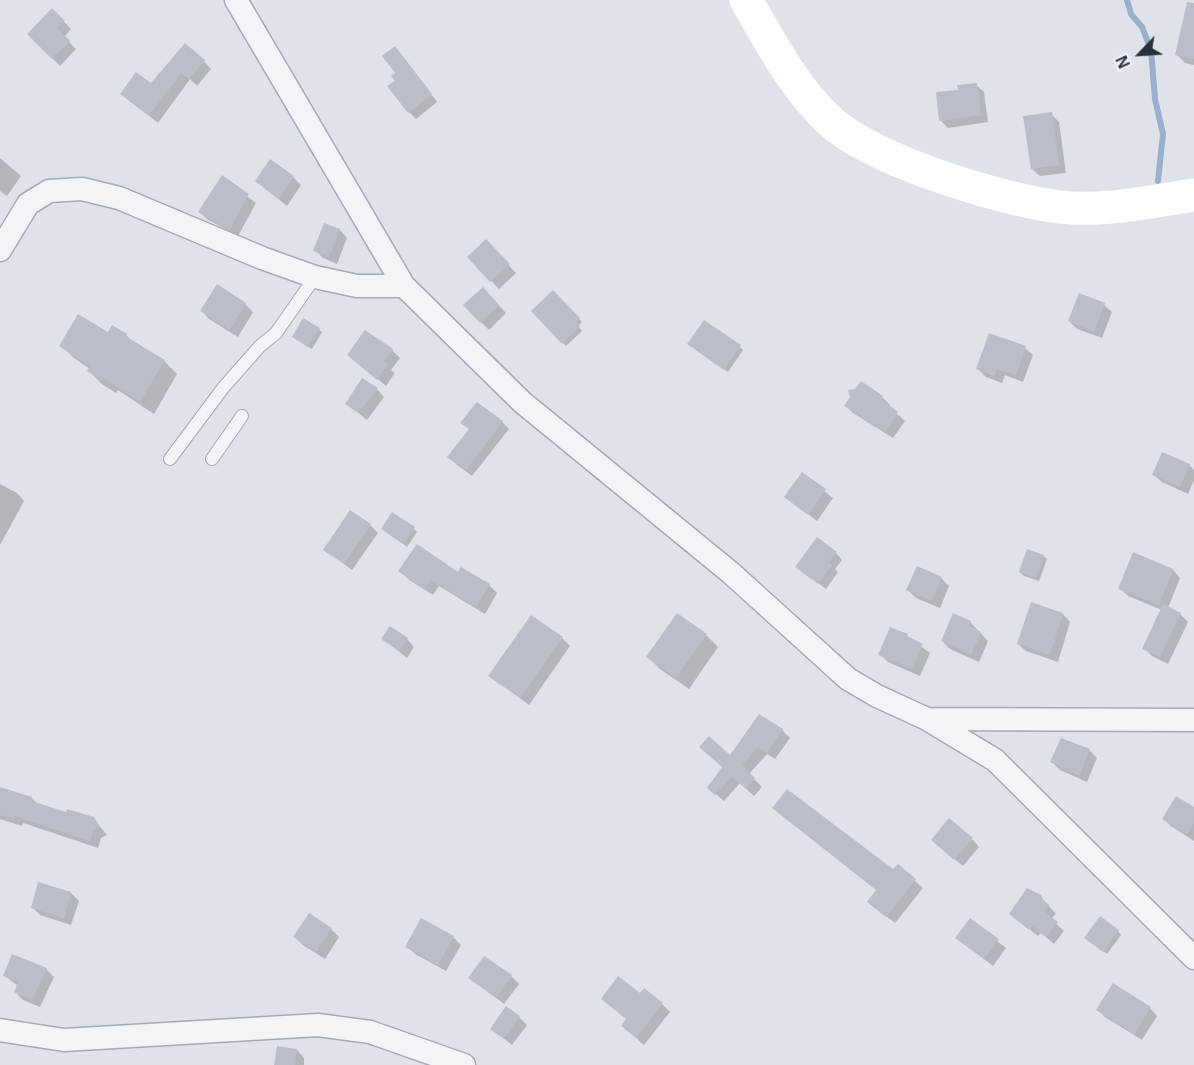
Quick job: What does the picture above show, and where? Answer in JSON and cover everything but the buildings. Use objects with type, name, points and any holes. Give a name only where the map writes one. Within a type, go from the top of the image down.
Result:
[{"type":"street","points":[[236,0],[404,286],[522,402],[731,573],[848,679],[877,696],[927,719],[995,760],[1194,958]]},
{"type":"street","points":[[746,0],[812,103],[829,121],[847,135],[894,159],[991,192],[1041,204],[1070,208],[1105,208],[1194,195]]},
{"type":"street","points":[[0,250],[28,204],[49,191],[82,189],[119,198],[252,254],[315,277],[357,286],[404,286]]},
{"type":"street","points":[[927,719],[1194,720]]},
{"type":"street","points":[[0,1030],[64,1040],[318,1025],[370,1032],[464,1065]]},
{"type":"lane","points":[[170,459],[223,388],[260,346],[276,333],[315,277]]},
{"type":"lane","points":[[212,459],[242,416]]},
{"type":"waterway","points":[[1127,0],[1131,14],[1142,27],[1151,50],[1155,99],[1163,134],[1158,181]]}]
